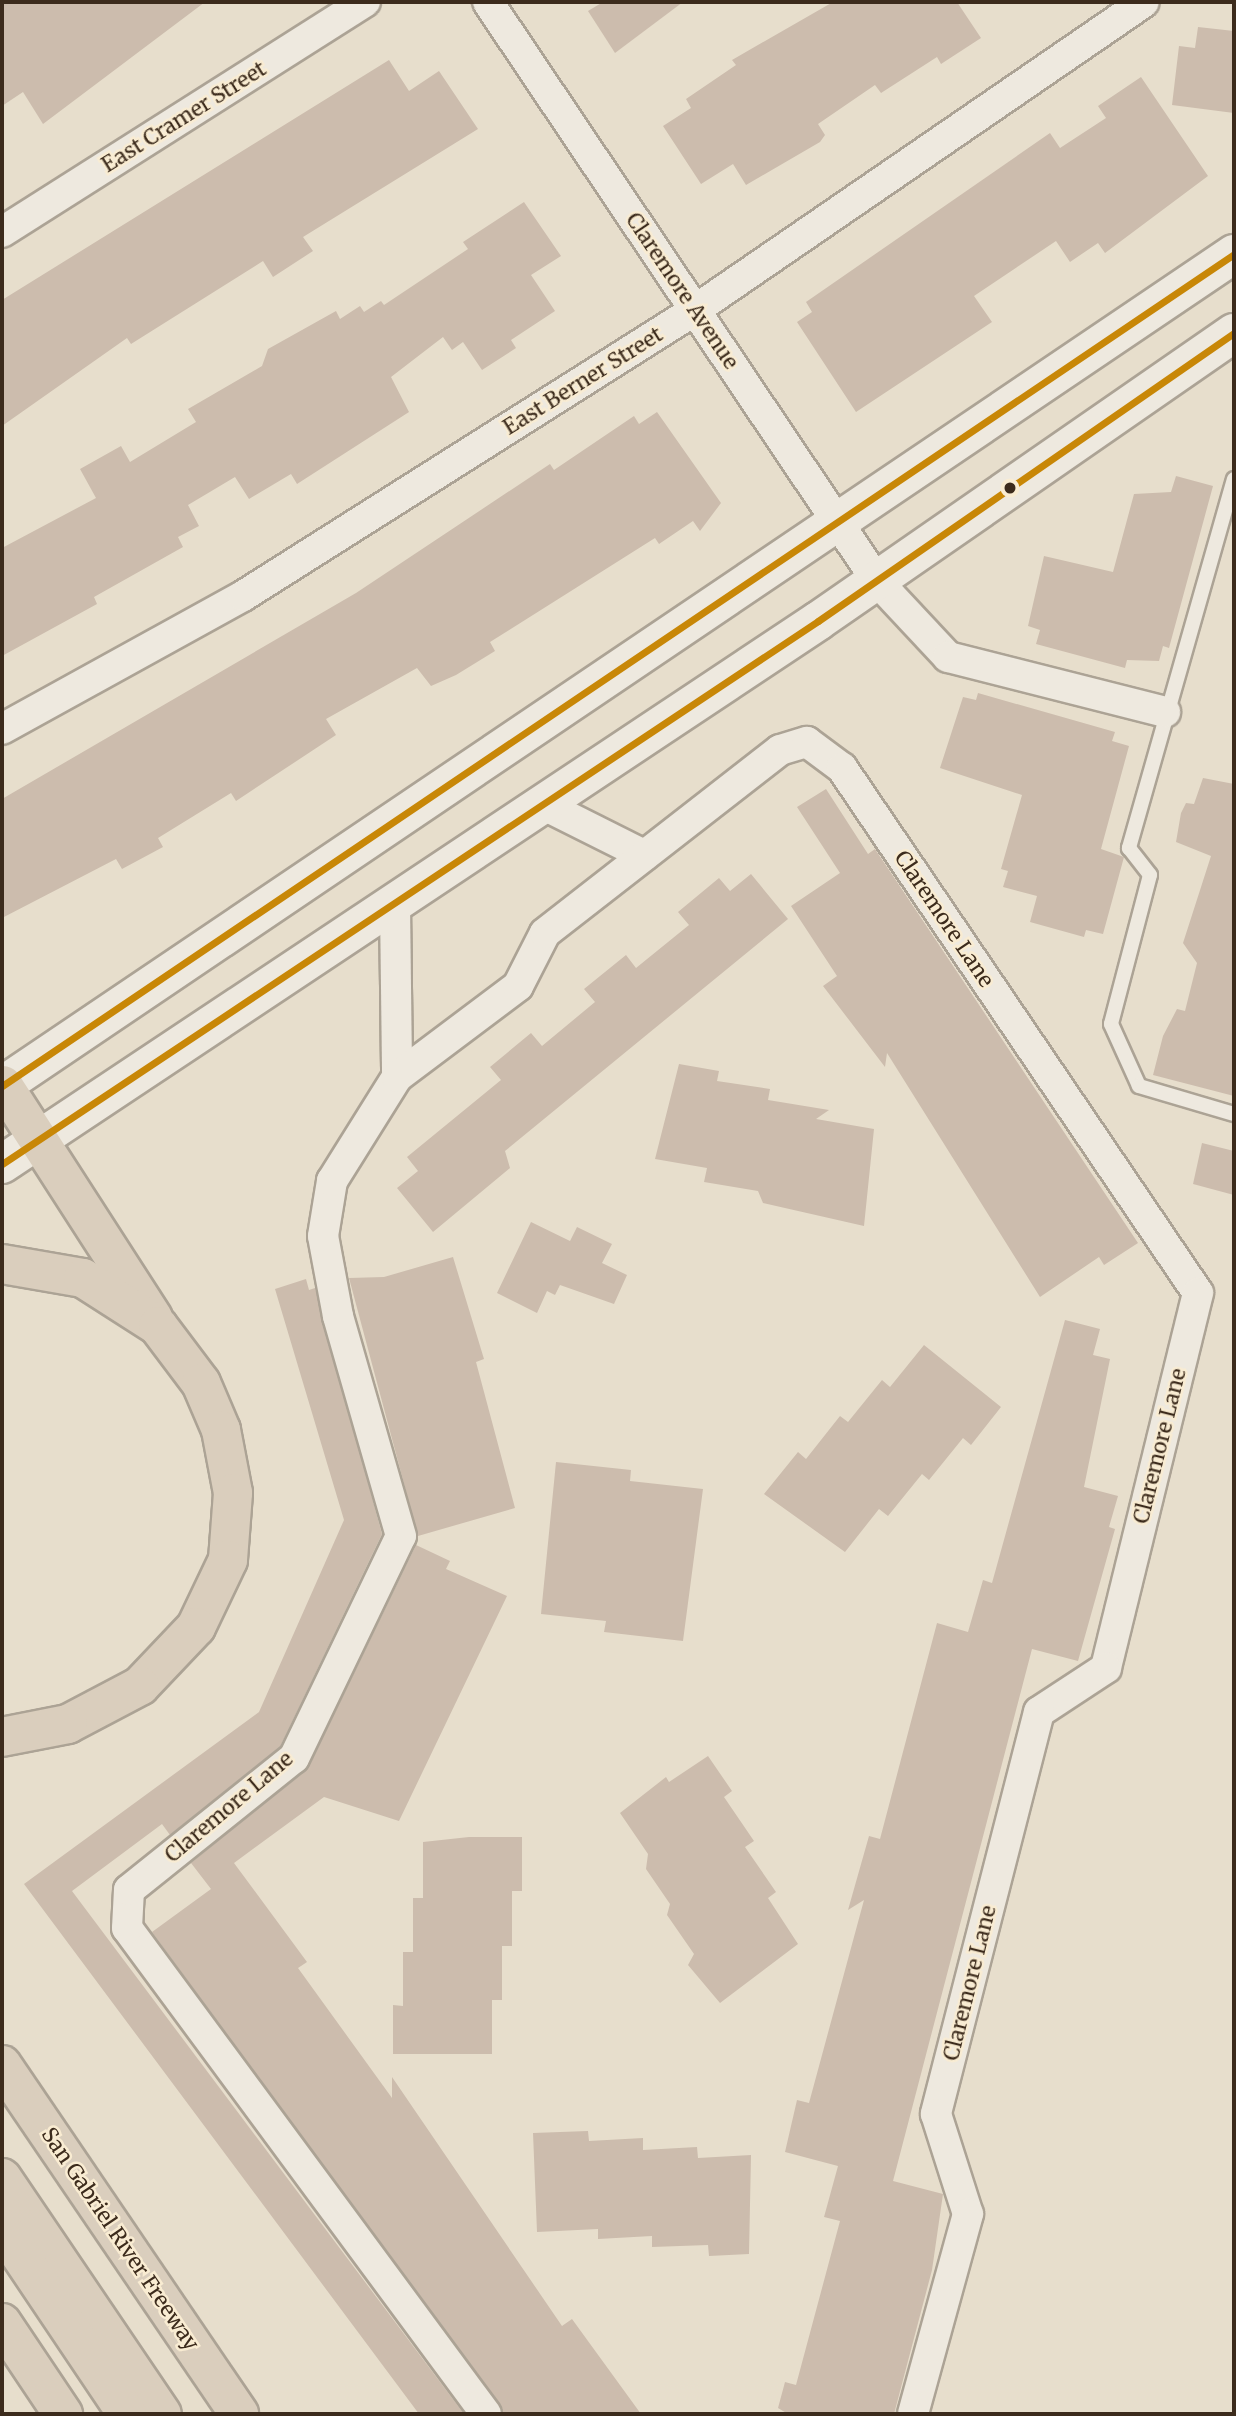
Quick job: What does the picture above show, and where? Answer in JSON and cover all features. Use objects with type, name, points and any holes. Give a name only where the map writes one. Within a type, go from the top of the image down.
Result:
[{"type":"highway","points":[[2,1086],[40,1138],[158,1326],[201,1383],[221,1430],[233,1493],[228,1560],[196,1627],[140,1686],[68,1724],[2,1737]]},
{"type":"highway","points":[[2,1264],[83,1278],[158,1326]]},
{"type":"highway","name":"San Gabriel River Freeway","points":[[2,2065],[239,2414]]},
{"type":"highway","points":[[2,2178],[162,2414]]},
{"type":"highway","points":[[2,2228],[127,2414]]},
{"type":"highway","points":[[2,2323],[63,2414]]},
{"type":"main road","points":[[2,1086],[1234,254]]},
{"type":"main road","points":[[2,1164],[395,905],[877,581],[1234,333]]},
{"type":"street","name":"East Cramer Street","points":[[2,232],[365,2]]},
{"type":"street","name":"Claremore Avenue","points":[[488,2],[877,581]]},
{"type":"street","name":"East Berner Street","points":[[2,729],[243,596],[695,310],[1144,2]]},
{"type":"street","points":[[877,581],[947,657],[1165,712]]},
{"type":"street","name":"Claremore Lane","points":[[486,2414],[128,1928],[129,1890],[294,1758],[401,1536],[338,1316],[323,1236],[332,1181],[397,1077],[518,986],[545,933],[780,750],[807,741],[842,768],[1198,1293],[1106,1668],[1039,1712],[936,2114],[968,2214],[913,2414]]},
{"type":"street","points":[[544,805],[644,855]]},
{"type":"street","points":[[395,905],[397,1077]]},
{"type":"lane","points":[[1234,479],[1165,712],[1129,848],[1150,875],[1111,1024],[1139,1086],[1234,1114]]},
{"type":"building","points":[[2,2],[205,2],[43,124],[23,92],[2,106]]},
{"type":"building","points":[[603,2],[683,2],[615,53],[588,11]]},
{"type":"building","points":[[833,2],[957,2],[981,38],[941,64],[937,57],[881,93],[875,85],[818,124],[825,135],[820,142],[746,185],[733,164],[701,184],[663,126],[691,108],[686,99],[736,65],[732,60]]},
{"type":"building","points":[[1198,27],[1234,31],[1234,113],[1172,105],[1179,46],[1195,48]]},
{"type":"building","points":[[389,60],[409,91],[439,71],[478,129],[303,237],[313,251],[273,277],[263,261],[131,344],[127,338],[2,426],[2,300]]},
{"type":"building","points":[[1141,77],[1208,176],[1105,253],[1098,243],[1070,262],[1056,241],[974,296],[992,322],[856,412],[797,322],[812,312],[806,302],[1050,133],[1060,148],[1106,118],[1098,106]]},
{"type":"building","points":[[524,202],[561,256],[531,275],[555,311],[511,340],[516,348],[482,370],[463,342],[452,350],[443,337],[391,377],[409,412],[297,484],[291,474],[249,499],[235,477],[188,505],[199,526],[178,537],[183,547],[94,597],[97,604],[2,656],[2,548],[96,498],[80,469],[121,446],[130,462],[196,422],[188,409],[262,366],[268,349],[336,311],[340,319],[360,306],[364,312],[381,301],[384,305],[468,249],[463,242]]},
{"type":"building","points":[[657,412],[721,503],[700,531],[693,521],[659,544],[655,538],[490,642],[495,651],[456,675],[431,686],[417,668],[326,719],[336,735],[236,801],[231,793],[158,838],[163,847],[122,869],[116,859],[2,918],[2,799],[356,593],[550,464],[554,470],[634,416],[639,424]]},
{"type":"building","points":[[1176,476],[1213,486],[1169,648],[1163,646],[1159,661],[1127,660],[1125,668],[1036,644],[1040,630],[1028,626],[1044,556],[1113,572],[1134,494],[1171,492]]},
{"type":"building","points":[[978,693],[1115,732],[1112,741],[1129,746],[1101,849],[1124,857],[1103,934],[1086,930],[1084,937],[1030,922],[1037,896],[1003,887],[1008,871],[1001,869],[1022,795],[940,768],[963,697],[976,700]]},
{"type":"building","points":[[1203,778],[1234,784],[1234,1096],[1153,1075],[1163,1036],[1177,1009],[1185,1011],[1197,963],[1183,943],[1211,856],[1176,842],[1181,813],[1186,803],[1194,804]]},
{"type":"building","points":[[826,789],[868,854],[875,849],[1138,1243],[1104,1265],[1099,1257],[1040,1297],[887,1053],[885,1067],[823,986],[837,976],[791,906],[840,873],[797,807]]},
{"type":"building","points":[[751,874],[788,919],[505,1151],[510,1168],[433,1232],[397,1188],[418,1171],[407,1157],[501,1080],[490,1067],[531,1033],[542,1046],[595,1002],[584,989],[626,955],[636,968],[689,925],[678,912],[719,878],[730,891]]},
{"type":"building","points":[[679,1064],[719,1071],[717,1081],[770,1089],[768,1100],[829,1110],[816,1119],[874,1129],[864,1226],[763,1203],[758,1191],[704,1182],[707,1168],[655,1159]]},
{"type":"building","points":[[1202,1143],[1234,1151],[1234,1195],[1193,1184]]},
{"type":"building","points":[[531,1222],[570,1241],[577,1227],[612,1244],[602,1263],[627,1275],[614,1304],[560,1285],[555,1295],[547,1291],[537,1313],[497,1293]]},
{"type":"building","points":[[453,1257],[484,1359],[476,1362],[515,1508],[418,1536],[349,1278],[384,1277]]},
{"type":"building","points":[[306,1279],[309,1290],[315,1288],[382,1534],[280,1747],[170,1835],[162,1824],[72,1891],[464,2414],[419,2414],[24,1884],[259,1712],[344,1520],[275,1289]]},
{"type":"building","points":[[1065,1320],[1100,1329],[1093,1355],[1110,1359],[1084,1487],[1118,1496],[1109,1527],[1115,1529],[1078,1661],[1032,1649],[893,2181],[943,2194],[932,2270],[894,2414],[788,2414],[778,2408],[785,2382],[796,2385],[840,2221],[824,2217],[838,2166],[785,2152],[797,2100],[809,2103],[864,1900],[848,1910],[869,1836],[880,1839],[937,1623],[968,1632],[983,1580],[992,1583]]},
{"type":"building","points":[[924,1345],[1001,1407],[971,1445],[963,1438],[929,1480],[922,1474],[888,1516],[879,1509],[845,1552],[764,1494],[798,1452],[806,1459],[840,1416],[848,1422],[882,1380],[890,1387]]},
{"type":"building","points":[[556,1462],[631,1470],[630,1481],[703,1489],[683,1641],[604,1632],[606,1621],[541,1614]]},
{"type":"building","points":[[416,1545],[450,1561],[446,1569],[507,1596],[399,1821],[324,1797],[234,1863],[307,1962],[298,1968],[392,2098],[392,2077],[562,2326],[572,2319],[641,2414],[503,2414],[152,1932],[211,1889],[191,1863],[309,1766]]},
{"type":"building","points":[[708,1756],[732,1791],[724,1797],[754,1841],[745,1847],[776,1892],[768,1898],[798,1944],[720,2003],[688,1965],[694,1954],[667,1915],[670,1904],[646,1869],[648,1854],[620,1813],[666,1777],[669,1782]]},
{"type":"building","points":[[469,1837],[522,1837],[522,1891],[512,1891],[512,1946],[502,1946],[502,2000],[492,2000],[492,2054],[393,2054],[393,2005],[403,2006],[403,1952],[413,1952],[413,1898],[423,1898],[423,1842]]},
{"type":"building","points":[[588,2131],[589,2141],[643,2138],[643,2150],[697,2147],[698,2158],[751,2155],[749,2254],[709,2256],[708,2245],[652,2247],[652,2236],[598,2239],[598,2229],[537,2232],[533,2133]]},
{"type":"transit line","points":[[2,1086],[1234,254]]},
{"type":"transit line","points":[[2,1164],[818,621],[1234,333]]}]
